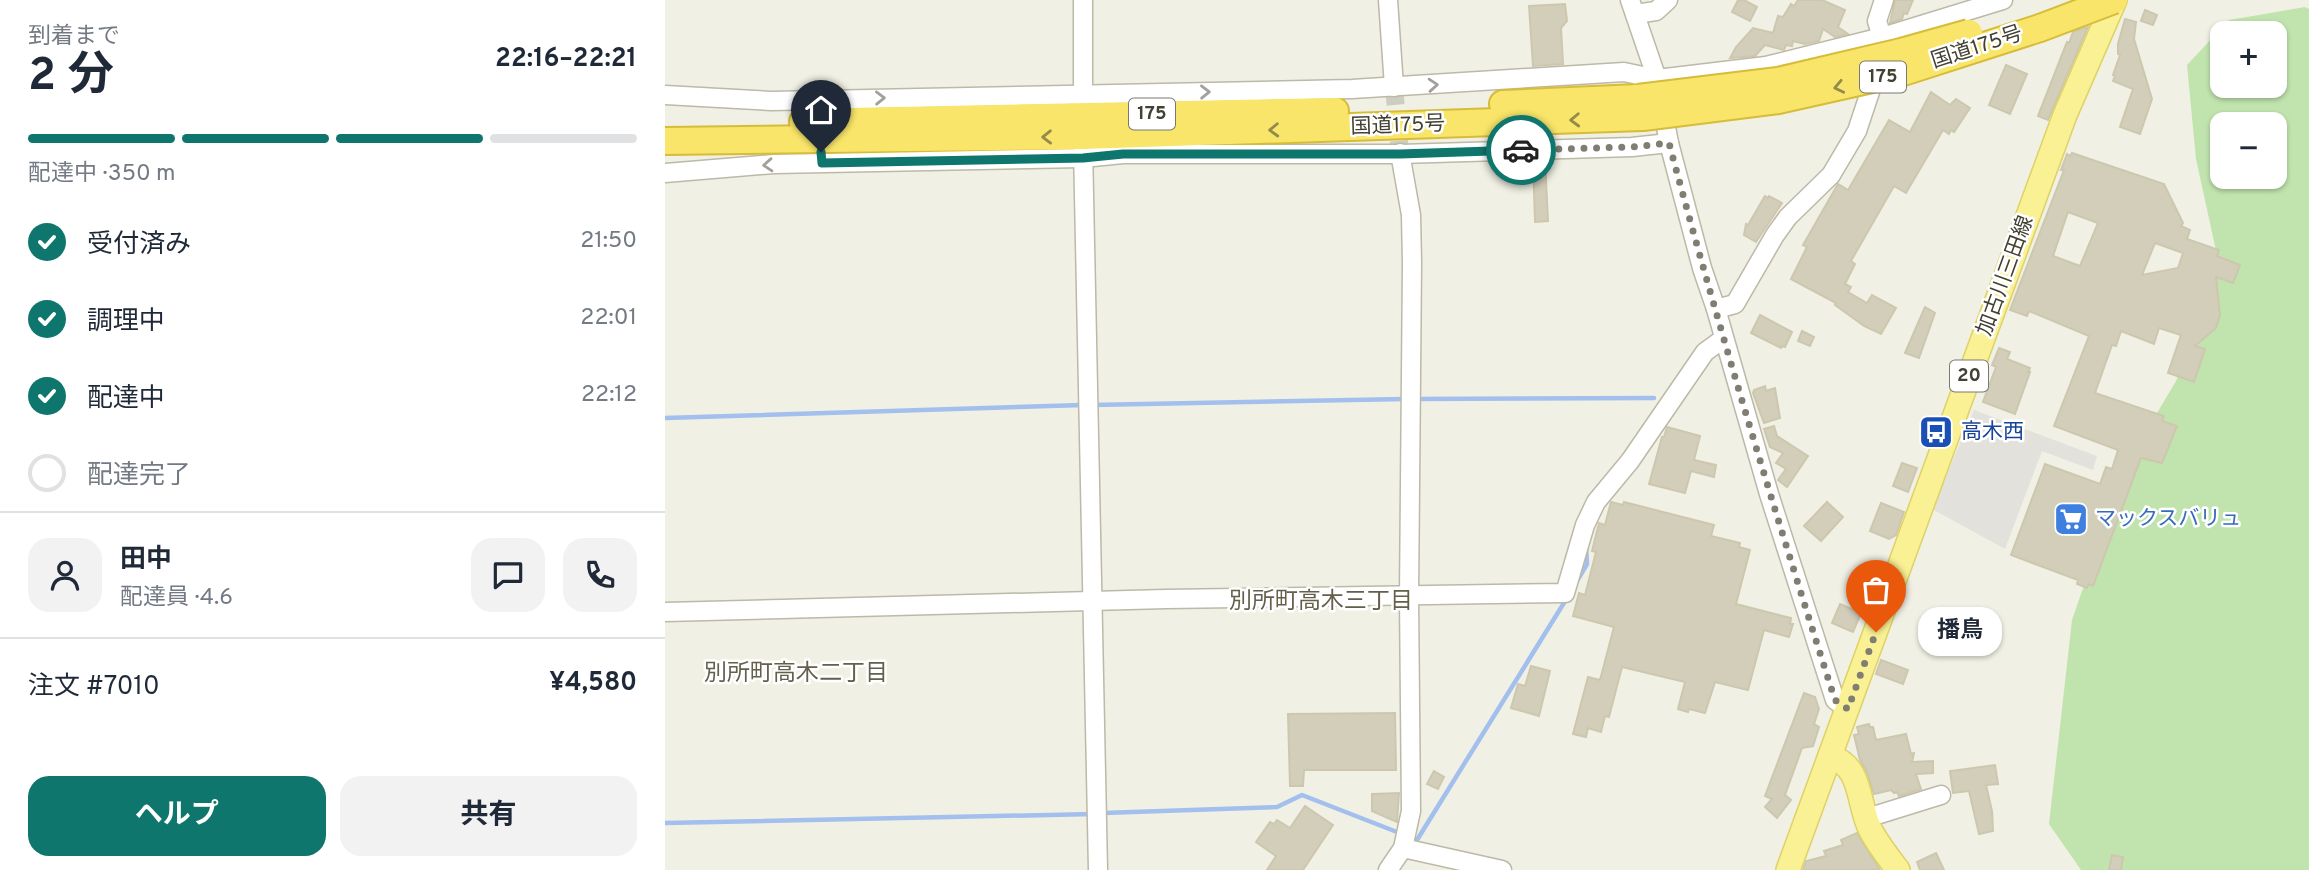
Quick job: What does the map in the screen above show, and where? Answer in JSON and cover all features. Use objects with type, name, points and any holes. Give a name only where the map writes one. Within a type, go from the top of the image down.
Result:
[{"type":"highway","name":"国道175号","points":[[1646,98],[1778,81],[1901,52],[2033,14],[2067,0]]},
{"type":"highway","name":"国道175号","points":[[665,141],[1083,125],[1646,98],[1777,100],[1903,72],[2040,28],[2114,0]]},
{"type":"highway","name":"国道175号","points":[[665,127],[1083,125]]},
{"type":"main road","name":"加古川三田線","points":[[1788,870],[2065,115],[2114,0]]},
{"type":"main road","points":[[1830,756],[1841,759],[1854,774],[1870,828],[1898,870]]},
{"type":"street","points":[[1083,0],[1083,125],[1098,870]]},
{"type":"street","points":[[1388,0],[1394,87]]},
{"type":"street","points":[[1646,98],[1632,7],[1655,11],[1668,0]]},
{"type":"street","points":[[1716,309],[1735,304],[1788,217],[1831,174],[1857,131],[1870,92],[1876,49],[1882,37],[1877,21],[1884,0]]},
{"type":"street","points":[[1646,98],[1882,37],[2003,0]]},
{"type":"street","points":[[665,173],[774,164],[1394,87],[1624,72],[1646,98],[1669,143],[1702,268],[1769,494],[1835,700],[1848,709]]},
{"type":"street","points":[[665,95],[771,100],[1083,125],[1123,154],[1400,153],[1632,147],[1669,143]]},
{"type":"street","points":[[1388,870],[1403,848],[1411,811],[1409,597],[1412,263],[1411,215],[1400,153]]},
{"type":"street","points":[[665,612],[1565,593],[1585,525],[1596,502],[1630,461],[1705,352],[1723,339]]},
{"type":"street","points":[[1867,818],[1941,795]]},
{"type":"street","points":[[1403,848],[1502,870]]},
{"type":"green space","points":[[2305,7],[2309,9],[2309,870],[2081,870],[2049,824],[2072,620],[2125,467],[2176,381],[2220,269],[2196,159],[2187,65],[2210,40],[2210,98],[2287,98],[2287,21],[2228,21]]},
{"type":"shaded area","points":[[1974,410],[2097,456],[2093,470],[2042,451],[2005,549],[1932,509]]},
{"type":"building","points":[[1738,0],[1757,7],[1750,21],[1732,12]]},
{"type":"building","points":[[1798,0],[1822,0],[1845,10],[1838,27],[1848,34],[1835,37],[1823,29],[1819,41],[1805,44],[1793,41],[1792,46],[1786,45],[1784,50],[1765,45],[1755,56],[1730,58],[1753,28],[1773,33],[1778,16],[1783,17],[1791,4],[1794,6]]},
{"type":"building","points":[[1895,0],[1913,0],[1902,19],[1890,23]]},
{"type":"building","points":[[1565,4],[1567,21],[1561,28],[1563,64],[1533,66],[1529,6]]},
{"type":"building","points":[[2145,10],[2157,15],[2153,25],[2141,21]]},
{"type":"building","points":[[2125,19],[2136,22],[2134,39],[2152,99],[2140,134],[2120,127],[2133,89],[2113,81],[2120,55],[2118,44]]},
{"type":"building","points":[[2088,27],[2048,120],[2038,116],[2067,42],[2069,43],[2073,32]]},
{"type":"building","points":[[2006,65],[2027,74],[2010,114],[1989,105]]},
{"type":"building","points":[[1931,92],[1950,105],[1956,99],[1970,108],[1954,132],[1951,130],[1949,134],[1943,130],[1906,193],[1894,186],[1851,261],[1855,264],[1845,284],[1851,287],[1848,292],[1867,303],[1872,295],[1896,308],[1881,334],[1864,326],[1835,305],[1836,303],[1791,279],[1807,247],[1803,245],[1838,184],[1848,190],[1889,120],[1910,132]]},
{"type":"building","points":[[2072,153],[2164,184],[2183,223],[2181,226],[2190,230],[2187,239],[2219,250],[2217,256],[2240,265],[2233,283],[2216,277],[2220,316],[2216,328],[2195,346],[2205,349],[2194,382],[2168,373],[2181,335],[2159,328],[2154,344],[2121,331],[2116,346],[2112,345],[2095,393],[2164,416],[2162,421],[2177,426],[2162,463],[2141,458],[2093,586],[2088,584],[2087,588],[2077,584],[2078,580],[2011,555],[2045,464],[2100,484],[2106,467],[2112,469],[2118,450],[2054,426],[2089,336],[2029,311],[2027,316],[2010,310],[2064,170],[2061,170],[2067,154],[2070,156]],"holes":[[[2068,212],[2098,223],[2080,266],[2053,256]],[[2155,243],[2183,253],[2178,268],[2142,275]]]},
{"type":"building","points":[[1533,161],[1545,161],[1548,221],[1535,222]]},
{"type":"building","points":[[1765,196],[1782,203],[1756,242],[1744,235],[1746,224],[1748,225]]},
{"type":"building","points":[[1925,307],[1935,313],[1919,358],[1905,353]]},
{"type":"building","points":[[1760,315],[1792,332],[1785,347],[1781,348],[1751,333]]},
{"type":"building","points":[[1802,331],[1814,337],[1810,346],[1798,341]]},
{"type":"building","points":[[1999,348],[2010,352],[2007,359],[2030,368],[2015,414],[1983,402],[1996,367],[1992,365]]},
{"type":"building","points":[[1765,386],[1766,391],[1775,388],[1780,418],[1764,423],[1753,393]]},
{"type":"building","points":[[1774,426],[1777,436],[1808,456],[1787,487],[1778,480],[1786,469],[1776,463],[1783,453],[1770,447],[1764,429]]},
{"type":"building","points":[[1667,427],[1700,436],[1694,460],[1716,465],[1714,477],[1691,471],[1685,493],[1649,484]]},
{"type":"building","points":[[1902,463],[1917,468],[1908,492],[1893,486]]},
{"type":"building","points":[[1611,502],[1623,505],[1624,502],[1714,525],[1711,536],[1740,543],[1739,547],[1750,550],[1736,604],[1791,618],[1790,624],[1793,624],[1789,637],[1764,630],[1748,690],[1715,682],[1705,713],[1678,709],[1685,682],[1622,667],[1609,717],[1605,716],[1601,732],[1588,728],[1586,737],[1573,734],[1588,677],[1600,680],[1614,627],[1573,616],[1579,593],[1585,595],[1596,552],[1592,551],[1599,523],[1605,525]]},
{"type":"building","points":[[1827,502],[1843,517],[1821,541],[1804,526]]},
{"type":"building","points":[[1881,503],[1904,512],[1896,535],[1889,539],[1870,531]]},
{"type":"building","points":[[1840,604],[1861,613],[1853,632],[1832,623]]},
{"type":"building","points":[[1881,660],[1908,670],[1903,684],[1876,674]]},
{"type":"building","points":[[1531,666],[1550,671],[1539,716],[1511,708],[1518,684],[1525,686]]},
{"type":"building","points":[[1804,693],[1815,697],[1819,709],[1814,724],[1819,727],[1813,746],[1802,748],[1785,795],[1791,800],[1777,818],[1765,807],[1772,799],[1765,796]]},
{"type":"building","points":[[1395,713],[1396,770],[1304,770],[1303,786],[1290,786],[1288,714]]},
{"type":"building","points":[[1869,724],[1873,727],[1876,740],[1906,734],[1911,754],[1914,753],[1912,762],[1933,761],[1933,773],[1916,774],[1921,789],[1899,796],[1891,790],[1874,794],[1860,760],[1854,735],[1859,734],[1857,727]]},
{"type":"building","points":[[1995,765],[1998,784],[1986,785],[1993,831],[1979,834],[1969,791],[1953,793],[1950,771]]},
{"type":"building","points":[[1434,771],[1444,777],[1438,789],[1427,784]]},
{"type":"building","points":[[1399,793],[1397,822],[1372,811],[1372,794]]},
{"type":"building","points":[[1305,806],[1333,825],[1303,870],[1267,870],[1276,856],[1256,842],[1270,822],[1274,824],[1277,820],[1290,828]]},
{"type":"building","points":[[1857,833],[1880,870],[1803,870],[1806,861],[1826,856],[1824,851],[1843,845],[1841,840]]},
{"type":"building","points":[[1936,853],[1944,870],[1920,870],[1917,862]]},
{"type":"building","points":[[2112,855],[2123,857],[2121,870],[2109,870]]},
{"type":"waterway","points":[[1414,399],[1654,398]]},
{"type":"waterway","points":[[1092,405],[1405,399]]},
{"type":"waterway","points":[[665,418],[1083,405]]},
{"type":"waterway","points":[[1577,581],[1587,564],[1586,547]]},
{"type":"waterway","points":[[1410,838],[1417,840],[1567,598]]},
{"type":"waterway","points":[[1103,813],[1277,807],[1302,795],[1402,834]]},
{"type":"waterway","points":[[665,823],[1094,814]]},
{"type":"tunnel","points":[[1394,87],[1400,153]]},
{"type":"way so far","points":[[1521,150],[1632,147],[1669,143],[1702,268],[1769,494],[1835,700],[1848,709],[1876,632]]},
{"type":"place","name":"高木西","points":[[1936,432]]},
{"type":"place","name":"マックスバリュ","points":[[2071,519]]},
{"type":"place","name":"播鳥","points":[[1876,632]]},
{"type":"district","name":"別所町高木三丁目","points":[[1321,602]]},
{"type":"district","name":"別所町高木二丁目","points":[[796,674]]},
{"type":"route","points":[[821,152],[822,163],[1083,158],[1123,154],[1400,154],[1521,150]]}]
